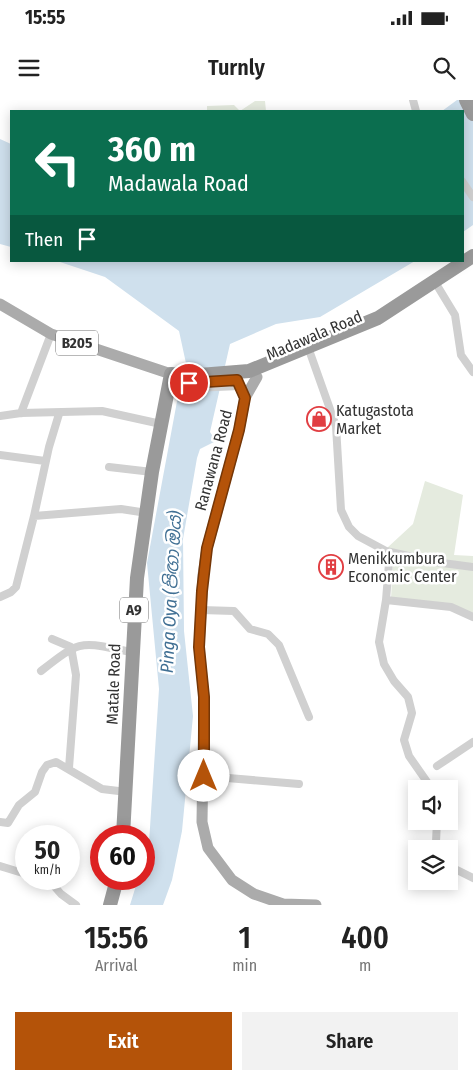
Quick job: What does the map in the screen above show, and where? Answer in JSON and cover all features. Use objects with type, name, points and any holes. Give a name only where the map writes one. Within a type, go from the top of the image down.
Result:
[{"type":"highway","points":[[466,100],[473,114]]},
{"type":"highway","name":"Madawala Road","points":[[310,351],[378,318],[464,262]]},
{"type":"highway","name":"Madawala Road","points":[[171,382],[230,380],[253,374],[378,327],[473,266]]},
{"type":"highway","name":"Matale Road","points":[[124,825],[127,792],[131,652],[137,578],[152,472],[171,382]]},
{"type":"highway","points":[[110,905],[114,890]]},
{"type":"main road","name":"Madawala Road","points":[[0,304],[50,334],[171,382]]},
{"type":"main road","points":[[245,398],[253,374]]},
{"type":"main road","points":[[230,380],[245,398]]},
{"type":"main road","name":"Ranawana Road","points":[[245,398],[239,430],[207,548],[199,647],[204,697],[202,822],[208,848],[228,875],[254,894],[283,904],[316,905]]},
{"type":"street","points":[[464,184],[473,197]]},
{"type":"street","points":[[438,287],[455,315],[461,355],[473,372]]},
{"type":"street","points":[[21,413],[50,334]]},
{"type":"street","points":[[310,351],[336,426],[341,510],[348,527],[358,536],[386,551],[435,562],[473,567]]},
{"type":"street","points":[[0,416],[21,413],[49,412],[59,414],[102,411],[161,424]]},
{"type":"street","points":[[0,597],[11,592],[16,587],[34,516],[45,461],[59,414]]},
{"type":"street","points":[[0,454],[45,461]]},
{"type":"street","points":[[109,466],[152,472]]},
{"type":"street","points":[[34,516],[121,509],[147,513]]},
{"type":"street","points":[[386,551],[389,563],[386,600],[378,642],[384,664],[394,681],[408,697],[412,713],[404,740],[409,756],[426,780]]},
{"type":"street","points":[[386,600],[451,607],[473,617]]},
{"type":"street","points":[[201,610],[237,613],[250,629],[272,637],[278,645],[309,717]]},
{"type":"street","points":[[52,639],[71,648]]},
{"type":"street","points":[[41,671],[71,648],[87,643],[131,652]]},
{"type":"street","points":[[69,768],[76,675],[71,648]]},
{"type":"street","points":[[437,766],[473,742]]},
{"type":"street","points":[[0,822],[8,823],[20,805],[36,792],[42,772],[47,765],[56,762],[102,789],[127,792]]},
{"type":"street","points":[[204,776],[299,784]]},
{"type":"street","points":[[0,866],[15,871]]},
{"type":"street","points":[[458,870],[473,878]]},
{"type":"street","points":[[58,890],[76,905]]},
{"type":"shaded area","points":[[255,101],[265,101],[266,110],[242,110]]},
{"type":"shaded area","points":[[234,105],[239,110],[207,110],[207,106]]},
{"type":"shaded area","points":[[425,481],[463,495],[454,555],[473,556],[473,617],[466,613],[391,599],[393,561],[387,548],[413,524]]},
{"type":"water","points":[[457,100],[473,100],[473,225],[464,231],[464,110],[443,110]]},
{"type":"water","points":[[0,139],[10,144],[10,247],[0,244]]},
{"type":"water","name":"Pinga Oya (පිඟා ඔය)","points":[[60,262],[413,262],[320,317],[276,324],[230,344],[210,432],[216,441],[200,449],[183,539],[184,631],[193,716],[182,831],[172,880],[163,905],[130,905],[135,890],[155,890],[155,825],[150,825],[159,689],[147,563],[178,396],[187,368],[179,331],[105,277]]},
{"type":"place","name":"Katugastota Market","points":[[319,419]]},
{"type":"place","name":"Menikkumbura Economic Center","points":[[331,567]]},
{"type":"route","points":[[189,383],[237,380],[245,398],[239,430],[204,564],[199,647],[204,697],[204,776]]}]
